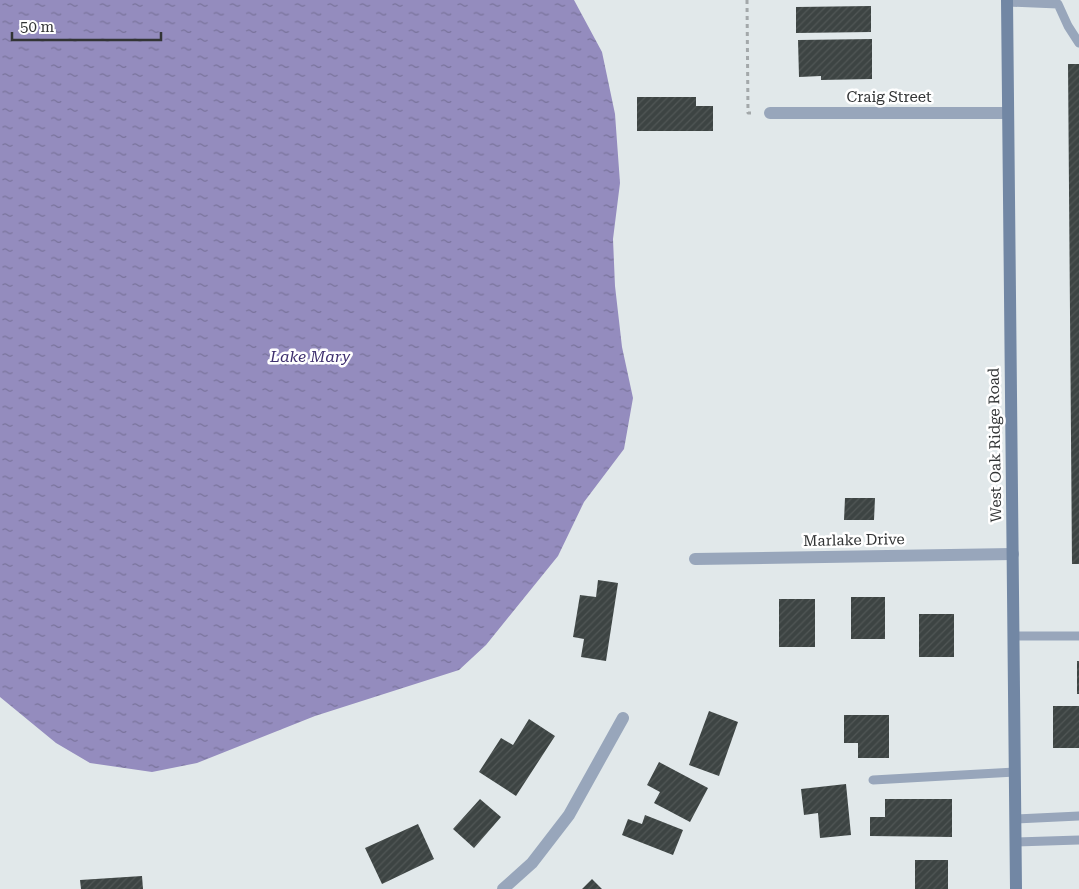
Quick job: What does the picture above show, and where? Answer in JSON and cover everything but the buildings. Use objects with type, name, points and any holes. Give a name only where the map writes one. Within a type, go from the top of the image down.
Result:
[{"type":"main road","name":"West Oak Ridge Road","points":[[1008,1],[1016,889]]},
{"type":"street","name":"Craig Street","points":[[770,113],[1008,113]]},
{"type":"street","name":"Marlake Drive","points":[[695,559],[1013,554]]},
{"type":"street","points":[[504,889],[532,863],[569,815],[623,718]]},
{"type":"lane","points":[[1008,1],[1060,2],[1068,26],[1079,43]]},
{"type":"lane","points":[[1014,636],[1079,636]]},
{"type":"lane","points":[[873,780],[1015,772]]},
{"type":"lane","points":[[1015,819],[1079,816]]},
{"type":"lane","points":[[1016,842],[1079,840]]},
{"type":"path","points":[[747,0],[748,113]]},
{"type":"water","name":"Lake Mary","points":[[0,0],[574,0],[602,52],[615,114],[620,183],[613,239],[615,286],[622,347],[633,398],[624,449],[584,502],[558,556],[486,645],[459,670],[315,716],[197,763],[152,772],[90,763],[56,743],[0,697]]}]
